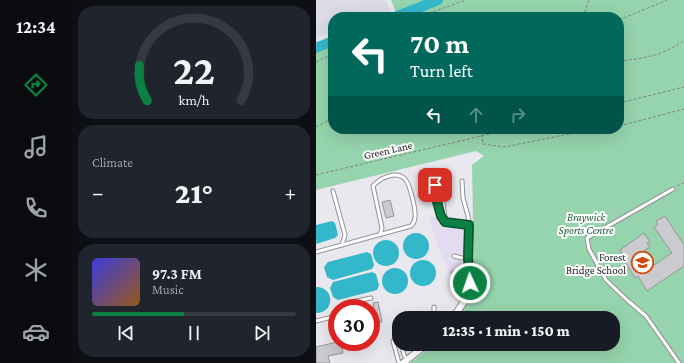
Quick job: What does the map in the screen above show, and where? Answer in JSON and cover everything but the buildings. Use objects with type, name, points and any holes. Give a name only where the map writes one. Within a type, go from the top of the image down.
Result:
[{"type":"street","points":[[458,311],[465,300],[470,283],[468,258],[469,225]]},
{"type":"street","points":[[405,361],[417,351]]},
{"type":"lane","points":[[316,252],[411,226],[416,216],[408,182],[404,178],[393,175],[377,180],[373,186],[382,228],[380,234]]},
{"type":"lane","points":[[462,181],[463,198],[469,225]]},
{"type":"lane","points":[[435,185],[440,185],[448,221],[469,225],[445,222],[441,216],[433,187],[435,185]]},
{"type":"lane","points":[[673,189],[587,238],[588,249],[606,280],[646,316],[679,363]]},
{"type":"lane","points":[[333,191],[345,235],[342,245]]},
{"type":"lane","points":[[454,256],[468,258]]},
{"type":"lane","points":[[366,299],[371,298]]},
{"type":"lane","points":[[316,321],[328,318]]},
{"type":"lane","points":[[396,351],[399,363]]},
{"type":"lane","points":[[403,351],[405,361]]},
{"type":"path","points":[[433,12],[466,0]]},
{"type":"path","points":[[584,12],[589,0]]},
{"type":"path","points":[[624,18],[667,0]]},
{"type":"path","points":[[624,60],[642,58],[660,53],[675,47],[684,40]]},
{"type":"path","points":[[316,62],[328,56]]},
{"type":"path","points":[[624,102],[684,86]]},
{"type":"path","points":[[624,125],[684,109]]},
{"type":"path","points":[[316,127],[328,121]]},
{"type":"path","name":"Green Lane","points":[[316,175],[490,134]]},
{"type":"path","points":[[481,136],[483,144],[504,147],[570,134]]},
{"type":"path","points":[[673,189],[684,183]]},
{"type":"shaded area","points":[[316,0],[386,0],[390,11],[387,12],[328,12],[328,33],[316,38]]},
{"type":"shaded area","points":[[429,217],[438,217],[441,223],[446,227],[464,229],[466,231],[465,254],[461,256],[462,262],[465,265],[467,282],[461,301],[437,244]]},
{"type":"green space","points":[[391,0],[433,0],[404,12],[396,12]]},
{"type":"green space","name":"Braywick Sports Centre","points":[[442,0],[684,0],[684,363],[410,363],[426,351],[620,351],[620,311],[462,311],[475,291],[471,253],[473,219],[472,165],[484,156],[476,151],[316,190],[316,44],[328,40],[328,134],[624,134],[624,12],[408,12]]},
{"type":"water","points":[[332,221],[335,223],[338,235],[335,238],[316,244],[316,225]]},
{"type":"water","points":[[416,233],[425,237],[429,246],[425,255],[416,259],[407,255],[403,246],[407,237]]},
{"type":"water","points":[[386,240],[395,244],[399,253],[395,262],[386,266],[377,262],[373,253],[377,244]]},
{"type":"water","points":[[367,252],[371,254],[374,265],[372,269],[333,280],[327,277],[324,267],[328,262]]},
{"type":"water","points":[[423,260],[432,264],[436,273],[432,282],[423,286],[414,282],[410,273],[414,264]]},
{"type":"water","points":[[395,268],[404,272],[408,281],[404,290],[395,294],[386,290],[382,281],[386,272]]},
{"type":"water","points":[[372,272],[376,274],[379,285],[377,290],[342,299],[336,299],[333,297],[330,288],[333,282]]},
{"type":"water","points":[[316,287],[327,291],[330,299],[328,299],[327,309],[316,313]]},
{"type":"waterway","points":[[408,12],[438,0]]},
{"type":"waterway","points":[[316,48],[328,43]]},
{"type":"place","name":"Forest Bridge School","points":[[642,263]]},
{"type":"route","points":[[435,185],[433,187],[443,220],[447,223],[469,225],[468,258],[470,283]]}]
